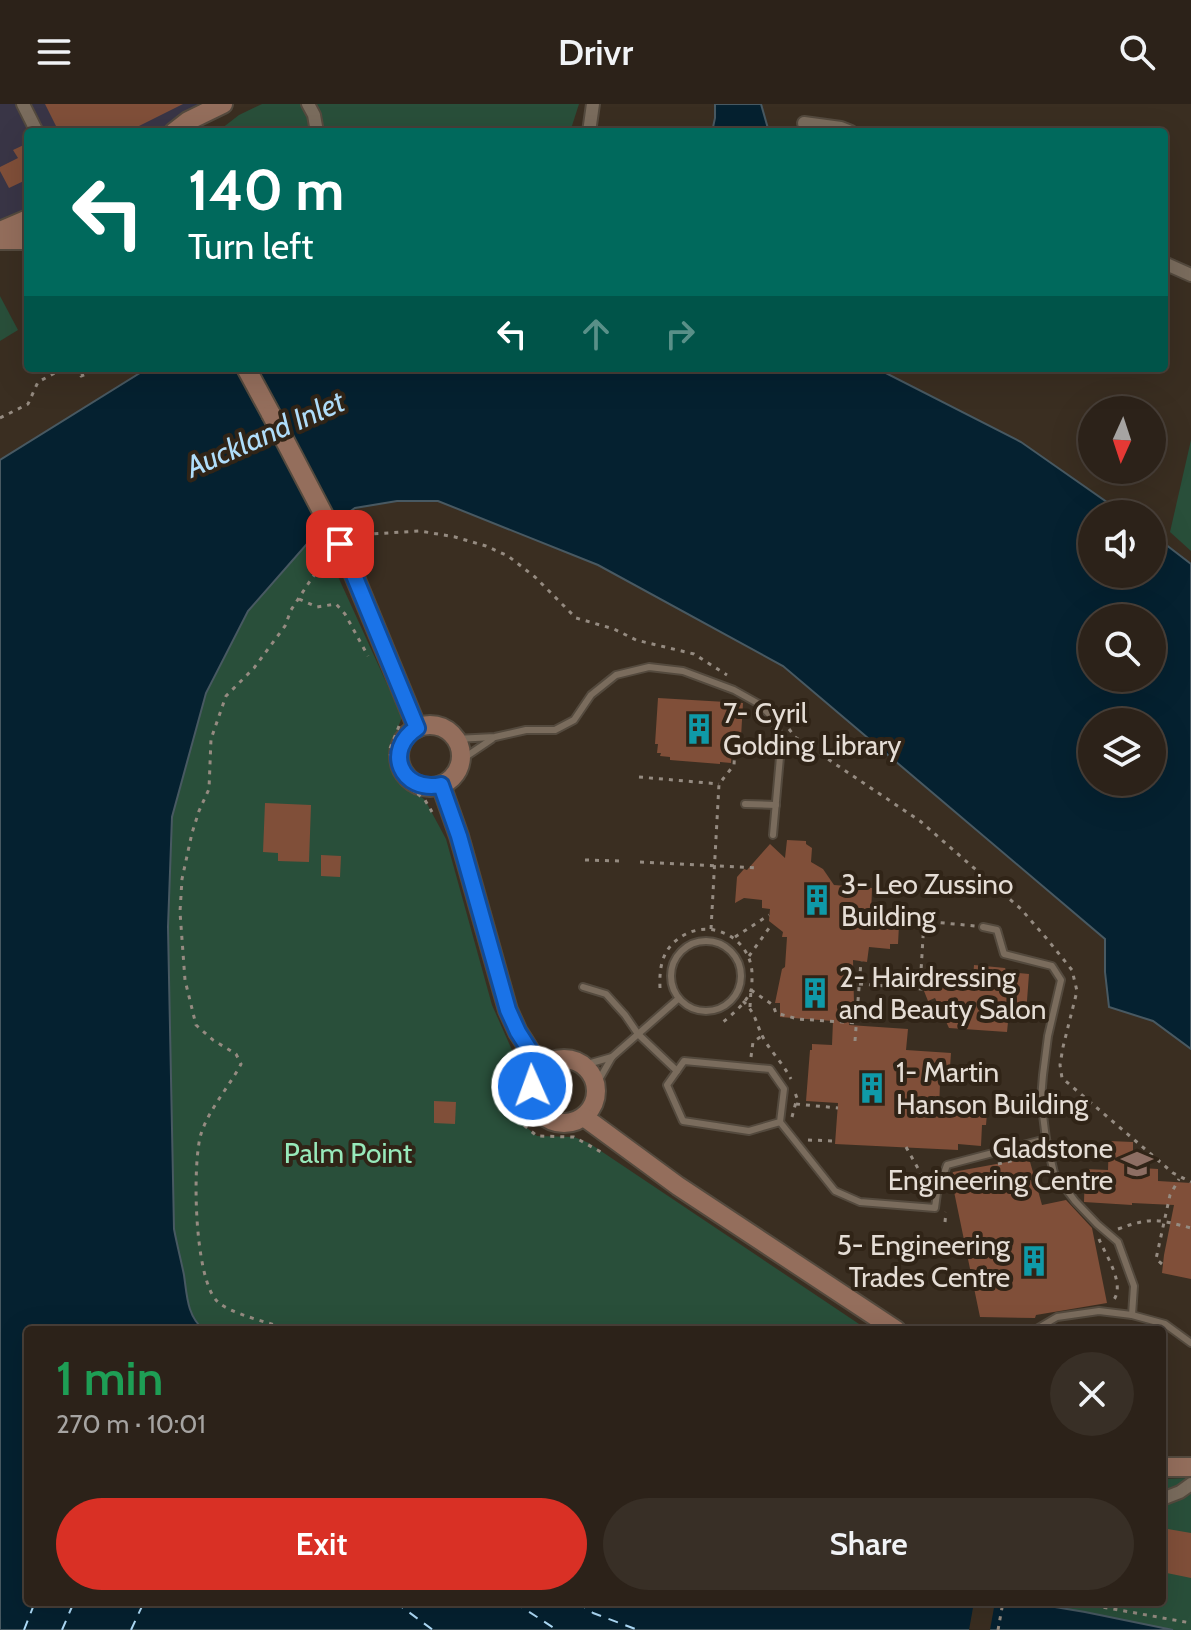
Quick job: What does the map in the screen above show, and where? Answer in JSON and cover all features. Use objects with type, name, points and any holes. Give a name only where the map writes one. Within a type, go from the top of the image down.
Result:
[{"type":"main road","points":[[179,128],[226,104]]},
{"type":"main road","points":[[201,128],[226,104]]},
{"type":"main road","points":[[0,231],[24,221]]},
{"type":"main road","points":[[0,240],[24,240]]},
{"type":"main road","points":[[248,372],[349,563],[410,722],[399,752],[399,763],[411,780],[420,785],[441,785],[457,770],[461,760],[460,748],[448,731],[438,726],[410,722]]},
{"type":"main road","points":[[441,785],[459,836],[508,1010],[541,1068]]},
{"type":"main road","points":[[562,1059],[584,1065],[596,1085],[592,1108],[584,1117],[558,1123],[541,1115],[532,1096],[535,1076],[541,1068],[562,1059]]},
{"type":"main road","points":[[584,1117],[678,1186],[890,1326]]},
{"type":"main road","points":[[1166,1467],[1191,1467]]},
{"type":"street","points":[[23,104],[35,128]]},
{"type":"street","points":[[308,104],[316,128]]},
{"type":"street","points":[[590,128],[593,104]]},
{"type":"street","points":[[804,123],[841,128]]},
{"type":"street","points":[[1168,265],[1191,275]]},
{"type":"street","points":[[1166,1497],[1191,1484]]},
{"type":"lane","points":[[455,739],[495,737],[526,730],[555,730],[574,720],[591,695],[616,675],[649,667],[683,671],[734,690],[759,704],[775,720],[781,746],[773,835]]},
{"type":"lane","points":[[461,760],[495,737]]},
{"type":"lane","points":[[745,804],[776,805]]},
{"type":"lane","points":[[983,927],[997,930],[1004,954],[1052,966],[1061,980],[1043,1075],[1041,1099],[1046,1139],[1054,1173],[1075,1201],[1118,1242],[1134,1286],[1132,1315]]},
{"type":"lane","points":[[705,941],[726,948],[735,956],[740,966],[739,990],[723,1008],[699,1011],[687,1007],[678,999],[670,978],[676,957],[684,948],[705,941]]},
{"type":"lane","points":[[583,987],[606,994],[638,1034],[677,1071]]},
{"type":"lane","points":[[596,1085],[612,1057],[678,999]]},
{"type":"lane","points":[[584,1065],[612,1057]]},
{"type":"lane","points":[[780,1122],[749,1131],[683,1121],[667,1085],[684,1061],[770,1069],[784,1089],[780,1122],[835,1191],[860,1202],[935,1208],[947,1165],[1046,1139]]},
{"type":"lane","points":[[1042,1326],[1057,1317],[1099,1311],[1132,1315],[1165,1324],[1191,1343]]},
{"type":"path","points":[[0,418],[28,404],[38,382],[57,372]]},
{"type":"path","points":[[280,1326],[218,1302],[209,1291],[203,1269],[196,1196],[198,1146],[203,1130],[241,1064],[236,1054],[196,1025],[185,980],[180,912],[182,879],[195,822],[209,789],[211,739],[226,696],[254,668],[285,626],[299,599],[317,607],[336,604],[345,614],[374,666]]},
{"type":"path","points":[[410,722],[389,751],[399,778],[425,800],[432,813]]},
{"type":"path","points":[[711,929],[719,784],[734,765],[735,748]]},
{"type":"path","points":[[639,777],[719,784]]},
{"type":"path","points":[[585,860],[621,861]]},
{"type":"path","points":[[640,862],[759,868]]},
{"type":"path","points":[[733,938],[769,915]]},
{"type":"path","points":[[871,916],[983,927]]},
{"type":"path","points":[[859,984],[922,988],[924,921]]},
{"type":"path","points":[[749,956],[772,924]]},
{"type":"path","points":[[660,988],[660,965],[674,941],[698,929],[711,929],[733,938],[749,956],[753,969],[750,1008]]},
{"type":"path","points":[[855,1041],[861,961]]},
{"type":"path","points":[[723,1022],[736,1012],[751,990]]},
{"type":"path","points":[[751,990],[773,1005],[776,1013],[798,1019],[857,1023]]},
{"type":"path","points":[[751,1057],[753,1042],[762,1036]]},
{"type":"path","points":[[520,1068],[520,1122],[537,1136],[574,1137],[601,1152]]},
{"type":"path","points":[[796,1104],[838,1108]]},
{"type":"path","points":[[906,1147],[929,1187],[947,1191],[945,1222]]},
{"type":"path","points":[[992,1165],[1037,1155],[1041,1165]]},
{"type":"path","points":[[1162,1264],[1156,1259],[1170,1195],[1180,1180]]},
{"type":"path","points":[[1109,1303],[1117,1297],[1117,1282],[1093,1230],[1119,1229],[1134,1222],[1159,1219],[1191,1228]]},
{"type":"path","points":[[998,1630],[1002,1606]]},
{"type":"path","points":[[1105,1606],[1191,1623]]},
{"type":"shaded area","points":[[0,104],[223,104],[175,128],[24,128],[24,216],[0,230]]},
{"type":"green space","points":[[262,104],[579,104],[571,128],[222,128],[239,115]]},
{"type":"green space","points":[[0,296],[18,330],[0,341]]},
{"type":"green space","points":[[1191,440],[1191,551],[1170,532]]},
{"type":"green space","name":"Palm Point","points":[[320,537],[402,717],[389,751],[399,778],[425,800],[446,839],[492,1005],[520,1068],[520,1122],[537,1136],[574,1137],[589,1143],[862,1326],[198,1324],[189,1305],[174,1229],[168,927],[172,817],[206,693],[248,611],[313,538]]},
{"type":"green space","points":[[1191,1478],[1191,1630],[1172,1630],[1049,1606],[1166,1606],[1166,1479]]},
{"type":"water","points":[[715,104],[761,104],[768,128],[713,128]]},
{"type":"water","name":"Auckland Inlet","points":[[142,372],[884,372],[1021,442],[1104,500],[1078,500],[1078,588],[1166,588],[1166,545],[1191,564],[1191,1049],[1153,1021],[1109,1007],[1105,939],[783,666],[598,565],[438,501],[397,501],[355,508],[313,537],[248,611],[206,693],[172,817],[168,927],[174,1229],[189,1305],[200,1326],[24,1326],[24,1606],[1049,1606],[1173,1630],[0,1630],[0,460]]},
{"type":"pier","points":[[973,1606],[994,1606],[990,1630],[969,1630]]},
{"type":"building","points":[[45,104],[183,104],[135,128],[57,128]]},
{"type":"building","points":[[24,145],[24,181],[9,188],[0,167],[18,158],[13,150]]},
{"type":"building","name":"7- Cyril Golding Library","points":[[658,698],[743,703],[741,737],[738,748],[732,748],[731,763],[670,760],[670,757],[660,756],[661,753],[657,753],[658,744],[655,744]]},
{"type":"building","points":[[265,803],[311,805],[309,862],[278,861],[278,853],[263,852]]},
{"type":"building","points":[[787,840],[806,841],[812,848],[811,862],[823,869],[834,885],[872,888],[871,918],[893,919],[893,924],[899,925],[898,944],[890,944],[890,949],[869,947],[867,962],[853,960],[854,1004],[849,1025],[908,1029],[906,1050],[951,1053],[949,1081],[940,1084],[939,1108],[987,1113],[986,1125],[982,1125],[981,1146],[958,1144],[958,1150],[835,1144],[838,1103],[806,1101],[812,1044],[832,1045],[833,1021],[780,1017],[780,1003],[775,1003],[785,967],[787,937],[782,937],[783,932],[769,921],[770,909],[762,908],[762,900],[744,898],[735,903],[737,877],[770,844],[785,858]]},
{"type":"building","points":[[321,855],[341,856],[340,877],[321,876]]},
{"type":"building","points":[[974,965],[1029,974],[1026,1014],[1013,1013],[1013,1022],[1008,1022],[1007,1032],[949,1028],[935,998],[928,1001],[922,986],[943,976],[973,979]]},
{"type":"building","points":[[434,1101],[456,1102],[455,1124],[434,1123]]},
{"type":"building","points":[[1109,1141],[1133,1142],[1133,1151],[1142,1151],[1141,1168],[1158,1169],[1158,1181],[1191,1183],[1191,1279],[1162,1273],[1174,1205],[1084,1202],[1085,1169],[1108,1170]]},
{"type":"building","name":"5- Engineering Trades Centre","points":[[1029,1158],[1042,1205],[1066,1200],[1092,1228],[1107,1303],[1036,1315],[1035,1318],[980,1317],[951,1177],[953,1172]]},
{"type":"building","points":[[1166,1529],[1191,1533],[1191,1578],[1166,1573]]},
{"type":"ferry route","points":[[24,1630],[33,1606]]},
{"type":"ferry route","points":[[62,1630],[72,1606]]},
{"type":"ferry route","points":[[131,1630],[142,1606]]},
{"type":"ferry route","points":[[400,1606],[433,1630]]},
{"type":"ferry route","points":[[520,1606],[557,1630]]},
{"type":"ferry route","points":[[583,1606],[638,1630]]},
{"type":"place","name":"7- Cyril Golding Library","points":[[699,729]]},
{"type":"place","name":"3- Leo Zussino Building","points":[[817,900]]},
{"type":"place","name":"2- Hairdressing and Beauty Salon","points":[[815,993]]},
{"type":"place","name":"1- Martin Hanson Building","points":[[872,1088]]},
{"type":"place","name":"Gladstone Engineering Centre","points":[[1137,1164]]},
{"type":"place","name":"5- Engineering Trades Centre","points":[[1034,1261]]},
{"type":"route","points":[[340,544],[417,728],[408,733],[402,742],[399,763],[411,780],[420,785],[441,785],[459,836],[508,1010],[541,1068],[532,1086]]}]
